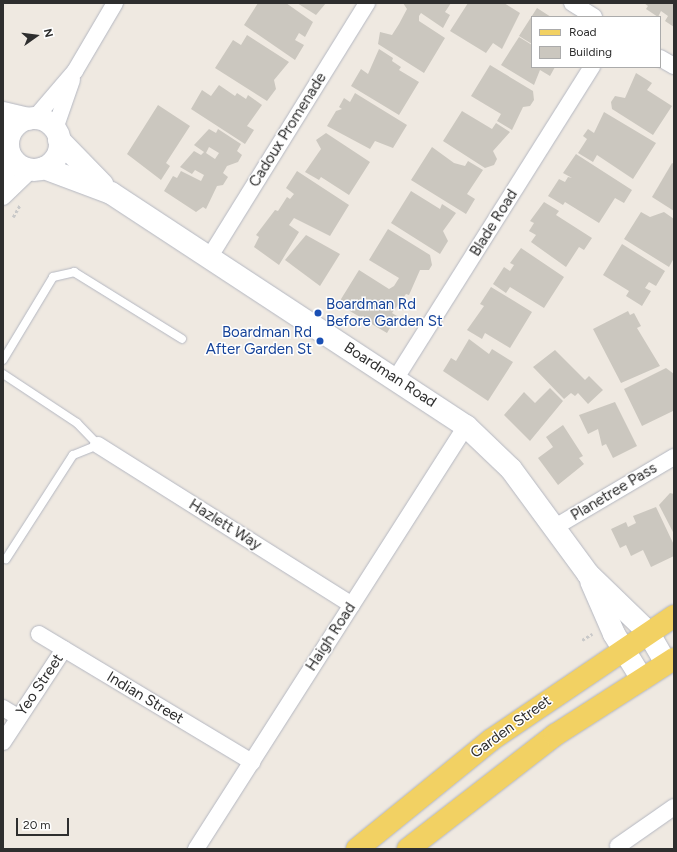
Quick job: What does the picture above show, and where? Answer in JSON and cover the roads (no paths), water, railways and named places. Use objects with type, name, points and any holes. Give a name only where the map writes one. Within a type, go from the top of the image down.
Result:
[{"type":"main road","name":"Garden Street","points":[[357,849],[491,740],[622,648],[674,616]]},
{"type":"main road","points":[[408,849],[555,735],[670,661]]},
{"type":"street","points":[[3,183],[8,147],[13,128],[31,119],[75,71],[115,3]]},
{"type":"street","name":"Cadoux Promenade","points":[[209,258],[367,3]]},
{"type":"street","points":[[572,3],[592,16]]},
{"type":"street","points":[[661,59],[674,66]]},
{"type":"street","name":"Blade Road","points":[[396,378],[591,68]]},
{"type":"street","points":[[3,197],[58,153],[57,134],[75,71]]},
{"type":"street","name":"Boardman Road","points":[[3,113],[31,119],[57,134],[111,193],[396,378],[466,426],[500,457],[555,527],[588,574],[622,648],[642,679]]},
{"type":"street","name":"Boardman Road","points":[[8,147],[38,169],[111,193]]},
{"type":"street","name":"Haigh Road","points":[[196,849],[466,426]]},
{"type":"street","name":"Hazlett Way","points":[[98,445],[352,605]]},
{"type":"street","name":"Planetree Pass","points":[[555,527],[674,457]]},
{"type":"street","name":"Boardman Road","points":[[588,574],[648,632],[670,661]]},
{"type":"street","name":"Indian Street","points":[[39,634],[252,762]]},
{"type":"street","name":"Yeo Street","points":[[3,742],[64,649]]},
{"type":"street","points":[[3,708],[18,717]]},
{"type":"street","points":[[617,848],[674,808]]},
{"type":"lane","points":[[3,360],[53,277],[74,272],[182,339]]},
{"type":"lane","points":[[3,374],[77,423],[98,445],[73,455],[6,558]]},
{"type":"place","name":"Boardman Rd Before Garden St","points":[[318,313]]},
{"type":"place","name":"Boardman Rd After Garden St","points":[[320,341]]}]
